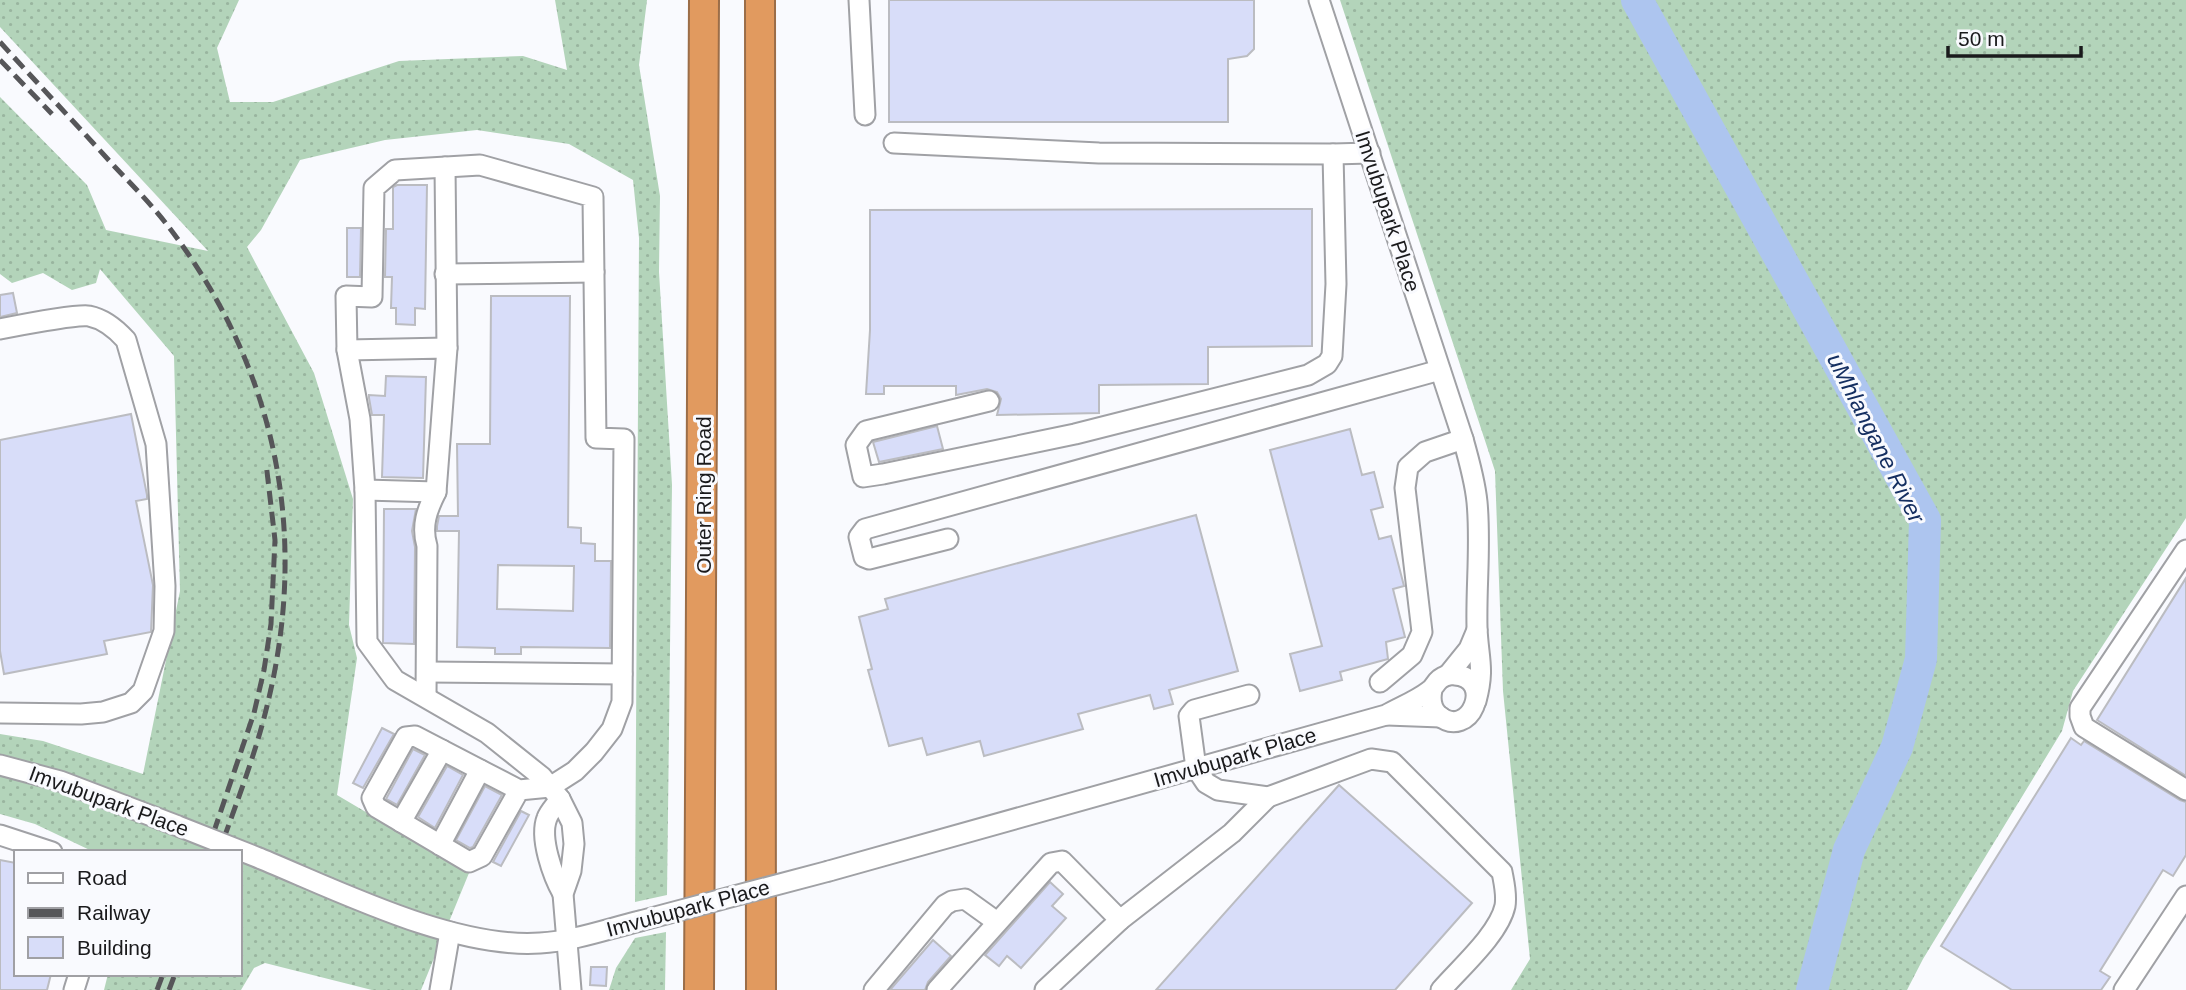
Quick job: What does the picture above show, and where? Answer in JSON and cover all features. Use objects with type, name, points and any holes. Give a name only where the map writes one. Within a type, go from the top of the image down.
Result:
[{"type":"highway","name":"Outer Ring Road","points":[[699,990],[704,0]]},
{"type":"highway","points":[[760,0],[763,990]]},
{"type":"lane","points":[[859,0],[865,115]]},
{"type":"lane","name":"Imvubupark Place","points":[[1319,0],[1463,439],[1477,503],[1478,629],[1482,679],[1476,702],[1469,715],[1455,721],[1440,717],[1386,715]]},
{"type":"lane","points":[[894,143],[1099,153],[1370,153]]},
{"type":"lane","points":[[989,401],[866,432],[856,445],[863,477],[1182,408],[1319,370],[1332,356],[1336,284],[1333,154]]},
{"type":"lane","points":[[563,894],[571,871],[574,844],[572,824],[555,793],[526,762],[487,733],[395,680],[367,642],[365,490],[360,419],[347,350],[346,296],[372,297],[374,188],[395,170],[480,165],[593,197],[596,438],[624,439],[622,702],[612,729],[555,793],[546,819],[547,850],[552,871],[563,894],[571,990]]},
{"type":"lane","points":[[425,697],[427,547],[424,536],[426,512],[436,492],[447,348],[445,167]]},
{"type":"lane","points":[[445,274],[594,272]]},
{"type":"lane","points":[[0,329],[87,315],[102,320],[126,340],[156,444],[164,586],[163,631],[144,691],[131,703],[103,712],[80,714],[0,713]]},
{"type":"lane","points":[[347,350],[447,348]]},
{"type":"lane","points":[[948,538],[869,559],[864,557],[859,537],[865,529],[1440,370]]},
{"type":"lane","points":[[1380,682],[1412,655],[1422,632],[1405,488],[1408,467],[1424,452],[1463,439]]},
{"type":"lane","points":[[365,490],[436,492]]},
{"type":"lane","points":[[2186,550],[2080,708],[2080,716],[2084,727],[2186,790]]},
{"type":"lane","name":"Imvubupark Place","points":[[242,852],[450,932],[505,941],[539,943],[567,939],[829,871],[1386,715],[1432,690],[1469,649],[1478,629]]},
{"type":"lane","points":[[427,672],[622,674]]},
{"type":"lane","points":[[1448,675],[1456,675],[1469,681],[1474,687],[1476,702]]},
{"type":"lane","points":[[1432,690],[1431,705],[1440,717]]},
{"type":"lane","points":[[1249,695],[1191,712],[1188,720],[1196,768],[1206,783],[1218,790],[1268,797]]},
{"type":"lane","points":[[519,790],[478,859],[469,862],[376,807],[372,798],[403,738],[415,737],[519,790],[555,793]]},
{"type":"lane","points":[[401,822],[442,750]]},
{"type":"lane","points":[[1045,990],[1120,920],[1232,833],[1268,797],[1371,759],[1385,759],[1392,762],[1502,872],[1505,903],[1502,915],[1489,935],[1441,990]]},
{"type":"lane","name":"Imvubupark Place","points":[[0,765],[60,780],[237,850]]},
{"type":"lane","points":[[440,845],[480,770]]},
{"type":"lane","points":[[0,835],[46,850]]},
{"type":"lane","points":[[937,990],[1051,863],[1058,860],[1120,920]]},
{"type":"lane","points":[[2124,990],[2186,896]]},
{"type":"lane","points":[[874,990],[945,905],[952,901],[965,899],[997,922]]},
{"type":"lane","points":[[440,990],[450,932]]},
{"type":"green space","points":[[0,0],[239,0],[217,48],[230,102],[273,102],[399,61],[523,56],[567,70],[555,0],[647,0],[639,65],[660,196],[659,272],[672,485],[667,895],[635,902],[639,238],[633,180],[569,144],[477,130],[385,140],[300,160],[261,230],[247,247],[314,373],[353,499],[349,625],[357,658],[337,795],[469,873],[421,990],[372,990],[265,963],[254,968],[241,990],[104,990],[108,976],[242,976],[242,850],[90,850],[35,824],[0,814],[0,734],[43,741],[143,774],[180,591],[174,356],[100,269],[96,283],[72,290],[43,273],[12,283],[0,274],[0,97],[87,185],[106,230],[208,251],[0,27]]},
{"type":"green space","points":[[1340,0],[2186,0],[2186,518],[2073,691],[2062,731],[1923,959],[1907,990],[1511,990],[1530,959],[1503,691],[1495,471]]},
{"type":"green space","points":[[666,932],[665,990],[609,990],[616,968],[635,938]]},
{"type":"building","points":[[889,0],[1254,0],[1254,49],[1247,56],[1228,59],[1228,122],[889,122]]},
{"type":"building","points":[[427,185],[425,309],[415,308],[415,325],[396,324],[396,308],[391,308],[392,277],[385,277],[386,229],[393,229],[393,187]]},
{"type":"building","points":[[1312,209],[1312,346],[1208,347],[1208,384],[1099,385],[1099,413],[997,415],[1001,399],[997,392],[987,389],[956,395],[956,386],[884,386],[884,394],[866,394],[870,330],[870,210]]},
{"type":"building","points":[[347,228],[361,228],[360,277],[347,277]]},
{"type":"building","points":[[13,293],[17,313],[0,317],[0,295]]},
{"type":"building","points":[[491,296],[570,296],[568,527],[581,528],[581,543],[595,544],[595,561],[611,561],[610,648],[521,647],[521,654],[495,654],[495,648],[457,647],[459,531],[437,531],[437,526],[439,516],[458,516],[457,444],[490,444]],"holes":[[[498,565],[574,566],[573,611],[497,609]]]},
{"type":"building","points":[[386,376],[426,377],[423,478],[382,477],[384,415],[372,415],[369,395],[385,396]]},
{"type":"building","points":[[131,414],[147,495],[147,499],[136,501],[153,585],[151,632],[104,641],[107,654],[4,674],[0,651],[0,440]]},
{"type":"building","points":[[937,426],[943,449],[879,462],[873,442]]},
{"type":"building","points":[[1350,429],[1362,475],[1374,472],[1383,507],[1371,510],[1379,539],[1391,536],[1404,586],[1393,589],[1405,637],[1386,642],[1388,659],[1340,672],[1342,680],[1300,691],[1290,654],[1322,646],[1270,450]]},
{"type":"building","points":[[384,509],[416,509],[412,531],[415,547],[414,644],[383,643]]},
{"type":"building","points":[[1196,515],[1238,671],[1169,690],[1173,704],[1154,709],[1150,695],[1078,714],[1083,729],[984,756],[980,741],[927,755],[922,738],[889,746],[868,670],[872,669],[859,617],[888,609],[885,599]]},
{"type":"building","points":[[2186,578],[2186,776],[2097,720]]},
{"type":"building","points":[[382,728],[394,734],[363,788],[353,783]]},
{"type":"building","points":[[2071,738],[2081,745],[2084,741],[2186,802],[2186,855],[2173,876],[2163,870],[2100,971],[2110,977],[2101,990],[2012,990],[1941,946]]},
{"type":"building","points":[[413,749],[425,755],[397,805],[386,799]]},
{"type":"building","points":[[447,766],[463,775],[435,828],[418,817]]},
{"type":"building","points":[[1339,785],[1472,903],[1395,990],[1156,990]]},
{"type":"building","points":[[485,786],[502,795],[470,848],[456,840]]},
{"type":"building","points":[[521,811],[529,815],[501,866],[493,862]]},
{"type":"building","points":[[0,860],[14,863],[14,976],[50,976],[47,990],[0,990]]},
{"type":"building","points":[[1050,882],[1063,894],[1052,906],[1066,918],[1021,968],[1007,956],[999,966],[985,955]]},
{"type":"building","points":[[933,940],[951,956],[928,982],[925,990],[890,990]]},
{"type":"building","points":[[591,967],[607,967],[606,986],[590,985]]},
{"type":"waterway","name":"uMhlangane River","points":[[1637,0],[1925,520],[1921,659],[1897,747],[1849,850],[1812,990]]},
{"type":"railway","points":[[0,42],[168,226],[205,280],[235,336],[258,394],[274,454],[283,515],[285,578],[280,641],[262,725],[220,850]]},
{"type":"railway","points":[[0,60],[52,114]]},
{"type":"railway","points":[[208,850],[254,713],[271,624],[275,540],[266,463]]},
{"type":"railway","points":[[157,990],[162,976]]},
{"type":"railway","points":[[169,990],[174,976]]}]
